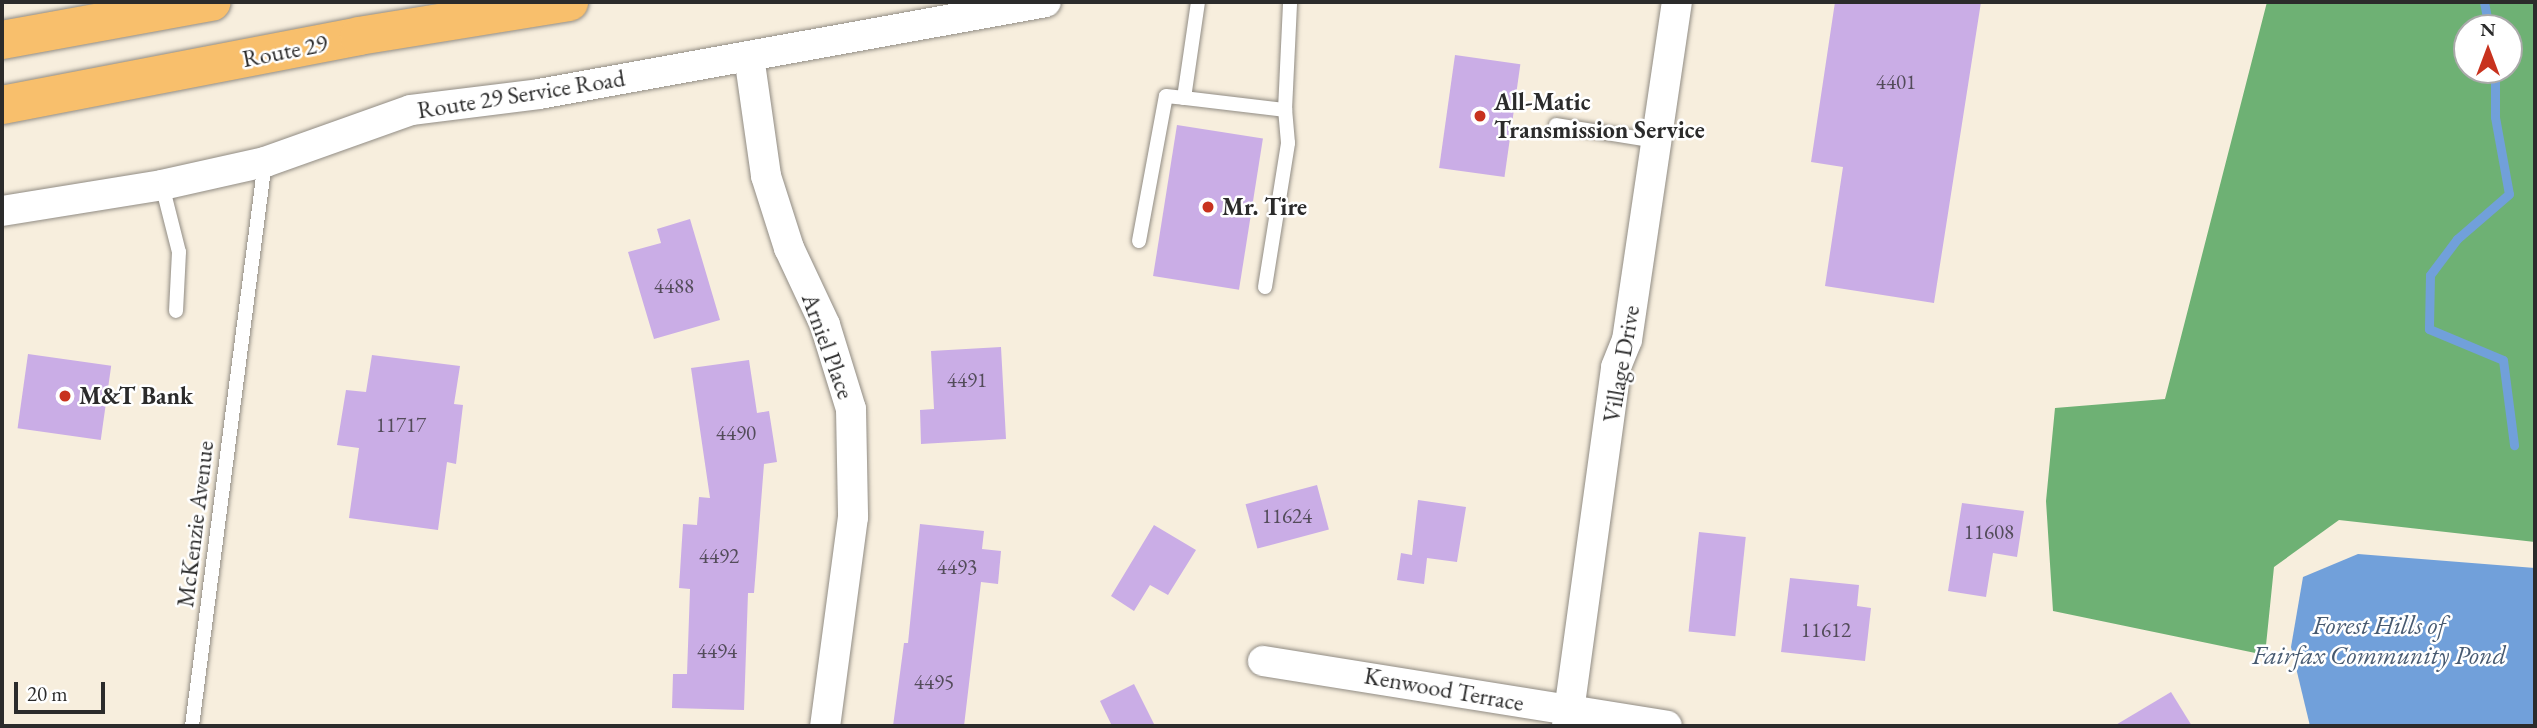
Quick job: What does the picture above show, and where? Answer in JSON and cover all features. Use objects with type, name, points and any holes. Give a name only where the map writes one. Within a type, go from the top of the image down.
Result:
[{"type":"main road","points":[[2,40],[212,2]]},
{"type":"main road","name":"Route 29","points":[[2,105],[359,36],[569,2]]},
{"type":"street","name":"Route 29 Service Road","points":[[2,211],[162,184],[265,162],[411,110],[539,94],[1046,2]]},
{"type":"street","name":"Village Drive","points":[[1568,718],[1616,367],[1627,340],[1677,2]]},
{"type":"street","name":"Arniel Place","points":[[749,56],[766,176],[789,248],[825,325],[851,409],[853,517],[825,726]]},
{"type":"street","name":"Kenwood Terrace","points":[[1263,661],[1568,718],[1667,726]]},
{"type":"lane","points":[[1184,99],[1198,2]]},
{"type":"lane","points":[[1265,287],[1288,143],[1285,110],[1290,2]]},
{"type":"lane","points":[[1139,241],[1166,96],[1285,110]]},
{"type":"lane","points":[[1556,125],[1656,142]]},
{"type":"lane","name":"McKenzie Avenue","points":[[192,726],[265,162]]},
{"type":"lane","points":[[162,184],[179,252],[176,310]]},
{"type":"green space","points":[[2267,2],[2535,2],[2535,542],[2339,520],[2274,567],[2265,655],[2053,611],[2046,501],[2055,408],[2165,399]]},
{"type":"water","name":"Forest Hills of Fairfax Community Pond","points":[[2358,554],[2535,568],[2535,726],[2310,726],[2291,647],[2303,577]]},
{"type":"building","points":[[1835,2],[1981,2],[1934,303],[1825,286],[1843,167],[1811,162]]},
{"type":"building","name":"All-Matic Transmission Service","points":[[1455,55],[1520,64],[1504,177],[1439,168]]},
{"type":"building","name":"Mr. Tire","points":[[1177,125],[1263,139],[1239,290],[1153,276]]},
{"type":"building","points":[[690,219],[720,320],[654,339],[628,252],[661,243],[657,229]]},
{"type":"building","points":[[1001,347],[1006,439],[921,444],[920,410],[934,409],[931,351]]},
{"type":"building","name":"M&T Bank","points":[[28,354],[111,366],[101,440],[18,428]]},
{"type":"building","points":[[372,355],[460,366],[454,404],[463,405],[456,464],[447,462],[438,530],[349,518],[359,448],[337,445],[346,390],[366,392]]},
{"type":"building","points":[[749,360],[757,413],[769,411],[777,462],[764,464],[754,593],[748,593],[744,710],[672,708],[673,674],[687,674],[690,589],[679,588],[683,524],[697,525],[699,497],[710,498],[691,368]]},
{"type":"building","points":[[1317,485],[1329,529],[1257,549],[1246,504]]},
{"type":"building","points":[[1418,500],[1466,507],[1457,562],[1427,558],[1424,584],[1397,580],[1401,553],[1412,555]]},
{"type":"building","points":[[1962,503],[2024,511],[2017,557],[1993,553],[1986,597],[1948,591]]},
{"type":"building","points":[[920,524],[984,531],[982,549],[1001,551],[998,584],[981,582],[964,726],[893,726],[904,643],[908,643]]},
{"type":"building","points":[[1154,525],[1196,550],[1168,595],[1150,585],[1134,611],[1111,596]]},
{"type":"building","points":[[1699,532],[1746,537],[1735,636],[1689,631]]},
{"type":"building","points":[[1790,578],[1859,585],[1857,606],[1871,608],[1865,661],[1781,652]]},
{"type":"building","points":[[1134,684],[1155,726],[1112,726],[1100,701]]},
{"type":"building","points":[[2171,692],[2192,726],[2114,726]]},
{"type":"waterway","points":[[2484,2],[2486,14]]},
{"type":"waterway","points":[[2495,84],[2495,117],[2509,194],[2457,239],[2430,275],[2429,329],[2503,360],[2514,445]]},
{"type":"place","name":"All-Matic Transmission Service","points":[[1480,116]]},
{"type":"place","name":"Mr. Tire","points":[[1208,207]]},
{"type":"place","name":"M&T Bank","points":[[65,396]]}]
